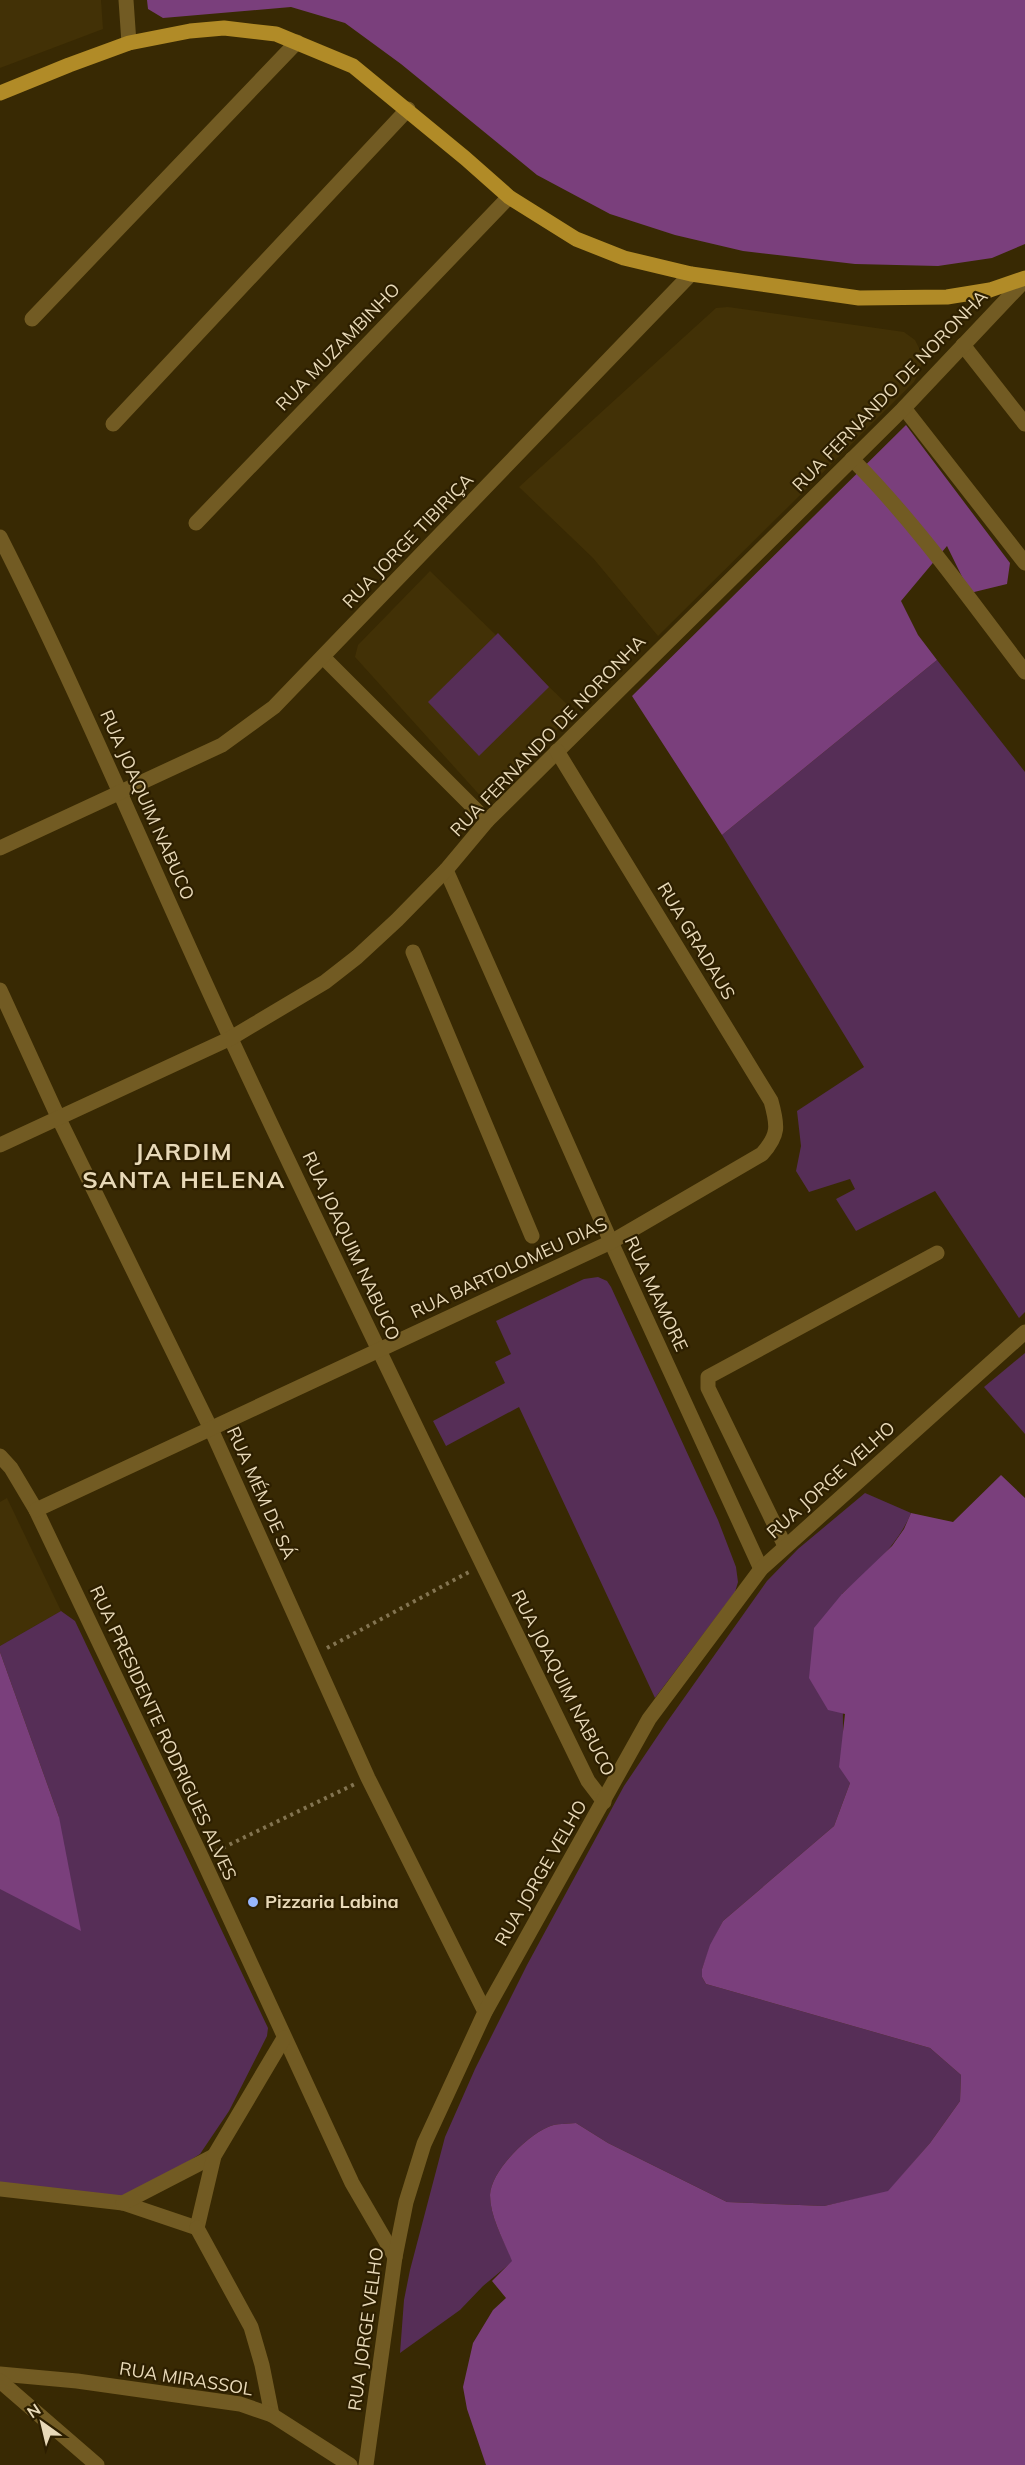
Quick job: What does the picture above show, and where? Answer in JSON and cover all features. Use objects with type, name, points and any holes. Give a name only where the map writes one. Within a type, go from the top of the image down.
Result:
[{"type":"main road","points":[[0,93],[129,44],[190,31],[224,28],[276,34],[353,66],[408,109],[509,197],[576,239],[624,258],[691,274],[859,298],[947,297],[990,290],[1025,279]]},
{"type":"street","points":[[126,0],[129,44]]},
{"type":"street","points":[[32,319],[297,42]]},
{"type":"street","points":[[113,424],[408,109]]},
{"type":"street","name":"RUA MUZAMBINHO","points":[[196,523],[509,197]]},
{"type":"street","name":"RUA JORGE TIBIRIÇA","points":[[0,848],[222,745],[247,729],[274,707],[691,274]]},
{"type":"street","name":"RUA FERNANDO DE NORONHA","points":[[0,1145],[231,1038],[325,982],[349,963],[446,870],[487,821],[557,751],[904,408],[1025,279]]},
{"type":"street","points":[[963,345],[1025,424]]},
{"type":"street","points":[[904,408],[1025,563]]},
{"type":"street","points":[[852,459],[881,488],[927,544],[1025,672]]},
{"type":"street","name":"RUA JOAQUIM NABUCO","points":[[0,537],[42,620],[231,1038],[380,1351],[588,1781],[604,1802]]},
{"type":"street","points":[[323,657],[487,821]]},
{"type":"street","name":"RUA GRADAUS","points":[[557,751],[771,1101],[776,1117],[776,1131],[772,1142],[762,1154]]},
{"type":"street","name":"RUA MAMORE","points":[[446,870],[611,1242],[760,1569]]},
{"type":"street","points":[[413,952],[532,1236]]},
{"type":"street","name":"RUA MÉM DE SÁ","points":[[0,990],[59,1119],[211,1429],[368,1778],[485,2012]]},
{"type":"street","name":"RUA BARTOLOMEU DIAS","points":[[36,1510],[611,1242],[762,1154]]},
{"type":"street","points":[[785,1546],[708,1388],[708,1377],[937,1253]]},
{"type":"street","name":"RUA JORGE VELHO","points":[[366,2465],[394,2257],[406,2202],[424,2144],[485,2012],[649,1719],[760,1569],[1025,1332]]},
{"type":"street","name":"RUA PRESIDENTE RODRIGUES ALVES","points":[[0,1456],[11,1468],[36,1510],[202,1858],[352,2183],[394,2257]]},
{"type":"street","points":[[196,2228],[214,2156],[284,2038]]},
{"type":"street","points":[[123,2203],[214,2156]]},
{"type":"street","points":[[0,2189],[123,2203],[196,2228],[251,2327],[262,2364],[272,2415]]},
{"type":"street","name":"RUA MIRASSOL","points":[[0,2374],[77,2381],[240,2404],[272,2415],[350,2465]]},
{"type":"street","points":[[0,2381],[97,2465]]},
{"type":"path","points":[[313,1656],[483,1564]]},
{"type":"path","points":[[202,1858],[368,1778]]},
{"type":"shaded area","points":[[0,0],[101,0],[103,29],[0,68]]},
{"type":"shaded area","points":[[147,0],[1025,0],[1025,244],[992,258],[938,266],[855,264],[743,251],[675,235],[610,214],[537,175],[401,64],[345,23],[291,7],[163,18],[148,9]]},
{"type":"shaded area","points":[[728,307],[904,332],[915,340],[922,354],[921,368],[914,382],[658,636],[593,558],[519,487],[716,308]]},
{"type":"shaded area","points":[[906,425],[1010,563],[1007,584],[970,593],[947,546],[901,601],[918,635],[937,660],[722,835],[632,696]]},
{"type":"shaded area","points":[[430,571],[575,712],[485,801],[355,657],[358,645]]},
{"type":"shaded area","points":[[498,633],[549,687],[479,756],[428,702]]},
{"type":"shaded area","points":[[937,660],[1025,772],[1025,1312],[1019,1318],[935,1191],[856,1231],[836,1199],[855,1189],[850,1179],[809,1192],[796,1171],[801,1146],[797,1111],[864,1067],[722,835]]},
{"type":"shaded area","points":[[598,1277],[607,1281],[611,1287],[718,1520],[736,1567],[738,1582],[735,1592],[655,1698],[519,1407],[446,1446],[433,1421],[505,1383],[495,1362],[511,1354],[496,1321],[584,1279]]},
{"type":"shaded area","points":[[1025,1353],[1025,1434],[984,1387]]},
{"type":"shaded area","points":[[1001,1475],[1025,1498],[1025,2465],[486,2465],[467,2409],[463,2387],[473,2343],[493,2310],[506,2298],[492,2281],[512,2261],[492,2212],[490,2195],[492,2186],[503,2165],[530,2138],[551,2126],[576,2123],[608,2143],[727,2202],[824,2206],[888,2191],[930,2143],[960,2101],[961,2075],[930,2048],[706,1984],[702,1977],[702,1969],[710,1945],[723,1921],[834,1826],[850,1783],[839,1767],[845,1714],[828,1710],[809,1678],[814,1628],[842,1594],[892,1546],[904,1529],[911,1513],[953,1522]]},
{"type":"shaded area","points":[[865,1493],[911,1513],[890,1547],[842,1594],[843,1730],[850,1783],[834,1826],[723,1921],[702,1969],[702,1977],[706,1984],[930,2048],[961,2075],[960,2101],[930,2143],[888,2192],[824,2206],[727,2202],[608,2143],[576,2123],[548,2127],[530,2138],[511,2155],[492,2186],[490,2195],[492,2212],[513,2261],[483,2286],[460,2310],[400,2353],[404,2300],[410,2270],[445,2137],[475,2069],[527,1965],[624,1786],[767,1581],[798,1549]]},
{"type":"shaded area","points":[[7,1498],[61,1611],[0,1646],[0,1502]]},
{"type":"shaded area","points":[[61,1611],[75,1621],[268,2028],[267,2036],[229,2111],[200,2154],[123,2203],[0,2190],[0,1889],[59,1817],[0,1652],[0,1646]]},
{"type":"shaded area","points":[[0,1652],[59,1817],[81,1931],[0,1889]]},
{"type":"place","name":"Pizzaria Labina","points":[[253,1902]]},
{"type":"district","name":"JARDIM SANTA HELENA","points":[[184,1166]]}]
